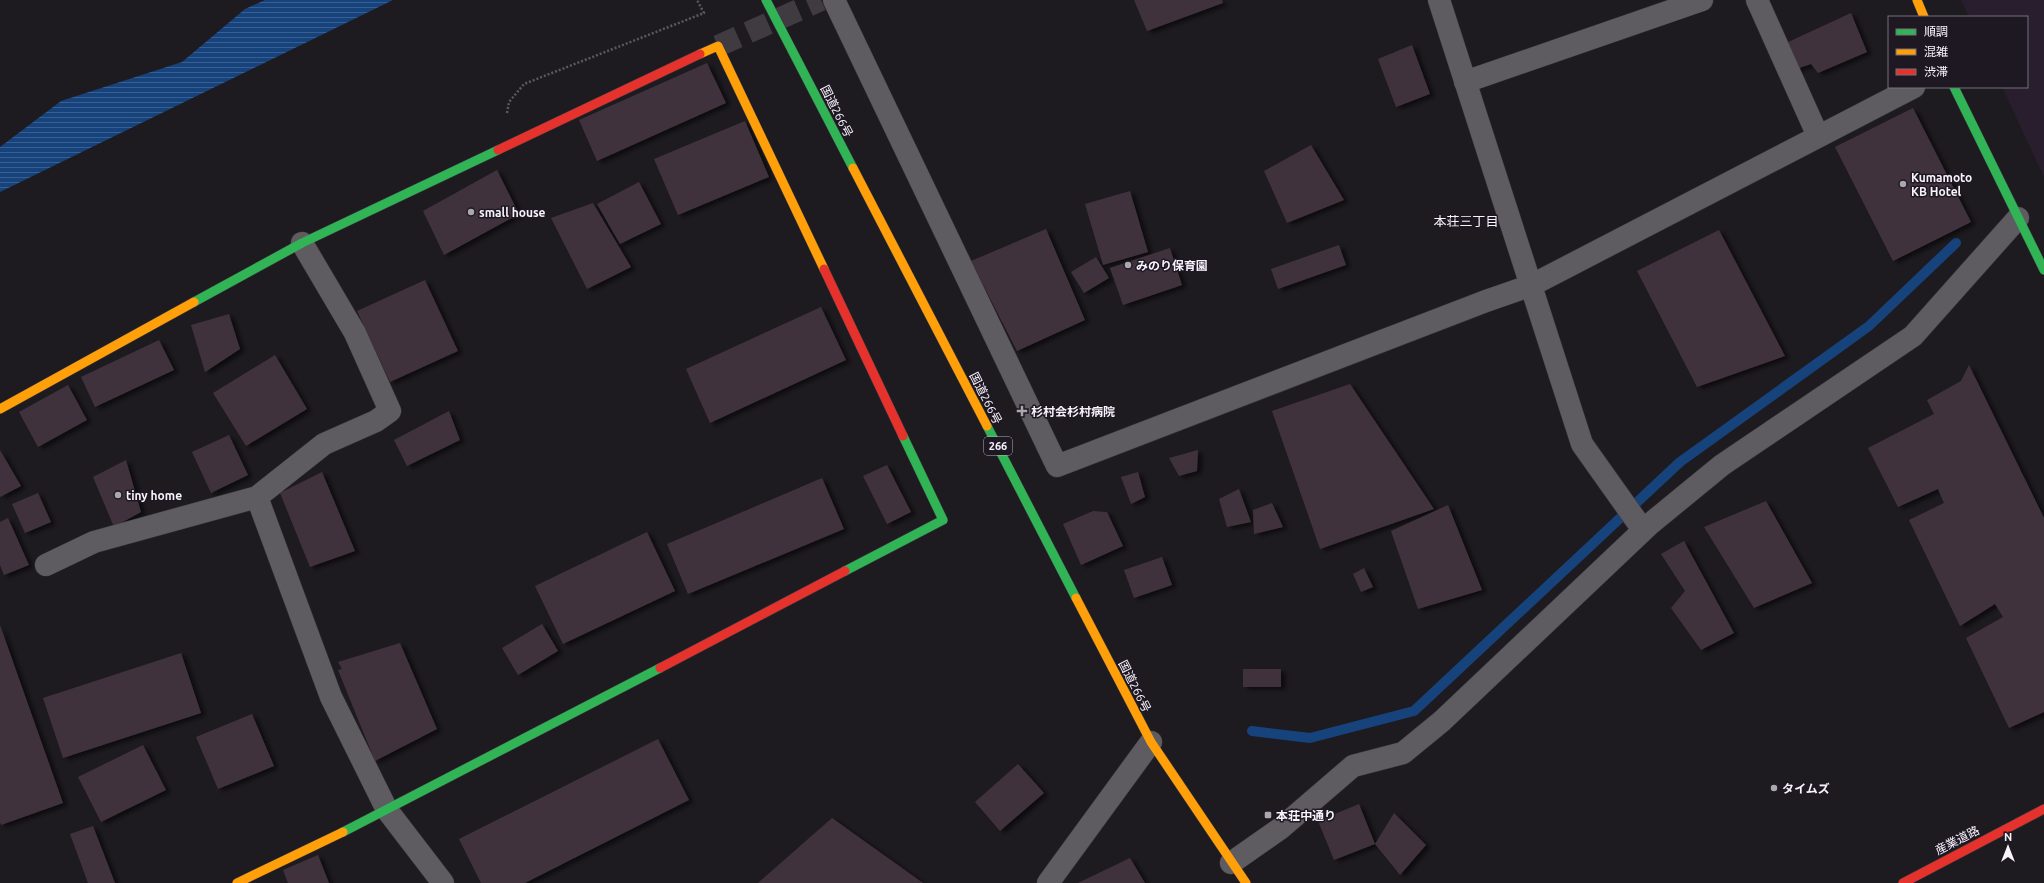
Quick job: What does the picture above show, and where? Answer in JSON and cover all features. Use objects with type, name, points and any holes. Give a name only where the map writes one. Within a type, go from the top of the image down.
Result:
[{"type":"main road","name":"国道266号","points":[[766,0],[1151,742],[1231,863],[1246,883]]},
{"type":"main road","points":[[1917,0],[1924,16]]},
{"type":"main road","points":[[0,409],[302,243],[718,46],[943,520],[387,810],[237,883]]},
{"type":"main road","points":[[1954,88],[2044,270]]},
{"type":"main road","name":"産業道路","points":[[1916,880],[2044,809]]},
{"type":"street","points":[[834,0],[1057,466],[1486,301],[1532,285],[1912,88]]},
{"type":"street","points":[[1439,0],[1582,444],[1643,530]]},
{"type":"street","points":[[1465,82],[1702,0]]},
{"type":"street","points":[[1757,0],[1818,136]]},
{"type":"street","points":[[1231,863],[1281,828],[1353,766],[1403,753],[1442,721],[1643,530],[1722,465],[1913,336],[2018,218]]},
{"type":"street","points":[[46,565],[94,542],[257,497],[324,444],[376,421],[390,411],[355,332],[302,243]]},
{"type":"street","points":[[257,497],[331,697],[387,810],[443,883]]},
{"type":"street","points":[[1048,883],[1151,742]]},
{"type":"path","points":[[697,0],[704,13]]},
{"type":"shaded area","points":[[1961,0],[2044,0],[2044,177],[2002,88],[2028,88],[2028,16],[1969,16]]},
{"type":"water","points":[[265,0],[393,0],[0,192],[0,147],[61,101],[182,62],[245,9]]},
{"type":"building","points":[[1134,0],[1222,0],[1223,3],[1147,31]]},
{"type":"building","points":[[1851,13],[1867,52],[1818,73],[1811,64],[1782,74],[1773,49]]},
{"type":"building","points":[[1412,45],[1430,94],[1396,107],[1378,59]]},
{"type":"building","points":[[707,63],[726,103],[597,161],[579,120]]},
{"type":"building","name":"Kumamoto KB Hotel","points":[[1913,108],[1971,222],[1893,261],[1835,147]]},
{"type":"building","points":[[745,121],[769,177],[678,215],[654,159]]},
{"type":"building","points":[[1311,145],[1344,200],[1287,223],[1264,171]]},
{"type":"building","name":"small house","points":[[497,170],[519,214],[444,255],[423,211]]},
{"type":"building","points":[[639,182],[661,224],[620,244],[597,204]]},
{"type":"building","points":[[1130,191],[1148,252],[1103,265],[1085,204]]},
{"type":"building","points":[[593,203],[631,267],[587,289],[551,218]]},
{"type":"building","points":[[1046,229],[1085,320],[1017,351],[971,261]]},
{"type":"building","points":[[1719,230],[1785,356],[1697,387],[1637,271]]},
{"type":"building","points":[[1339,245],[1346,265],[1278,289],[1271,269]]},
{"type":"building","points":[[1170,248],[1182,285],[1123,305],[1110,268]]},
{"type":"building","points":[[1096,257],[1109,278],[1084,293],[1071,272]]},
{"type":"building","points":[[425,280],[458,351],[390,382],[357,311]]},
{"type":"building","points":[[821,307],[846,360],[710,423],[686,369]]},
{"type":"building","points":[[229,314],[240,349],[205,372],[191,325]]},
{"type":"building","points":[[159,340],[174,370],[95,407],[81,377]]},
{"type":"building","points":[[275,355],[307,409],[246,446],[213,393]]},
{"type":"building","points":[[1969,365],[2044,518],[2044,712],[2009,728],[1966,638],[2003,617],[1995,604],[1960,626],[1909,520],[1944,503],[1938,489],[1898,507],[1868,448],[1934,414],[1927,400],[1961,381]]},
{"type":"building","points":[[1350,384],[1434,509],[1320,549],[1272,411]]},
{"type":"building","points":[[68,385],[87,420],[38,447],[19,412]]},
{"type":"building","points":[[449,411],[460,440],[407,466],[394,440]]},
{"type":"building","points":[[229,435],[248,475],[211,493],[192,452]]},
{"type":"building","points":[[0,450],[21,486],[0,497]]},
{"type":"building","points":[[1198,450],[1197,471],[1179,476],[1169,458]]},
{"type":"building","name":"tiny home","points":[[126,460],[141,512],[114,527],[93,477]]},
{"type":"building","points":[[887,465],[911,512],[887,524],[863,476]]},
{"type":"building","points":[[322,472],[355,551],[310,567],[280,493]]},
{"type":"building","points":[[1138,472],[1145,497],[1131,504],[1121,477]]},
{"type":"building","points":[[822,478],[844,529],[688,594],[667,544]]},
{"type":"building","points":[[1239,489],[1251,522],[1227,527],[1219,499]]},
{"type":"building","points":[[38,493],[51,522],[25,533],[12,504]]},
{"type":"building","points":[[1766,501],[1812,583],[1754,608],[1704,527]]},
{"type":"building","points":[[1272,503],[1283,527],[1254,534],[1253,510]]},
{"type":"building","points":[[1448,505],[1482,590],[1418,609],[1391,531]]},
{"type":"building","points":[[1093,511],[1107,512],[1123,546],[1081,565],[1063,524]]},
{"type":"building","points":[[8,518],[29,565],[4,575],[0,565],[0,522]]},
{"type":"building","points":[[647,532],[675,591],[563,644],[535,586]]},
{"type":"building","points":[[1684,541],[1734,633],[1701,650],[1671,608],[1685,591],[1661,554]]},
{"type":"building","points":[[1162,557],[1172,585],[1134,598],[1124,570]]},
{"type":"building","points":[[1364,568],[1373,587],[1361,592],[1353,574]]},
{"type":"building","points":[[542,624],[558,651],[518,675],[502,648]]},
{"type":"building","points":[[0,625],[63,803],[1,825],[0,822]]},
{"type":"building","points":[[400,643],[437,729],[375,761],[338,670],[342,669],[338,662]]},
{"type":"building","points":[[181,653],[201,713],[63,758],[43,698]]},
{"type":"building","points":[[1243,669],[1281,669],[1281,687],[1243,687]]},
{"type":"building","points":[[252,714],[274,766],[218,789],[196,737]]},
{"type":"building","points":[[658,739],[689,800],[525,883],[481,883],[459,839]]},
{"type":"building","points":[[143,745],[166,790],[101,822],[78,777]]},
{"type":"building","points":[[1018,764],[1044,793],[1000,831],[975,802]]},
{"type":"building","points":[[1359,804],[1375,844],[1334,860],[1318,821]]},
{"type":"building","points":[[1394,813],[1426,845],[1400,875],[1375,844]]},
{"type":"building","points":[[832,818],[923,883],[758,883]]},
{"type":"building","points":[[93,826],[115,883],[88,883],[70,834]]},
{"type":"building","points":[[318,855],[329,883],[288,883],[283,870]]},
{"type":"building","points":[[1130,858],[1145,883],[1078,883]]},
{"type":"waterway","points":[[1252,731],[1310,738],[1414,711],[1680,462],[1869,326],[1956,243]]},
{"type":"tunnel","points":[[718,46],[821,0]]},
{"type":"traffic: fast","points":[[766,0],[853,168]]},
{"type":"traffic: fast","points":[[1954,88],[2044,270]]},
{"type":"traffic: fast","points":[[194,302],[302,243],[498,150]]},
{"type":"traffic: fast","points":[[987,426],[1076,598]]},
{"type":"traffic: fast","points":[[845,571],[943,520],[903,436]]},
{"type":"traffic: fast","points":[[343,832],[660,668]]},
{"type":"traffic: slow","points":[[1917,0],[1924,16]]},
{"type":"traffic: slow","points":[[700,54],[718,46],[824,269]]},
{"type":"traffic: slow","points":[[853,168],[987,426]]},
{"type":"traffic: slow","points":[[0,409],[194,302]]},
{"type":"traffic: slow","points":[[1076,598],[1151,742],[1246,883]]},
{"type":"traffic: slow","points":[[237,883],[343,832]]},
{"type":"traffic: jam","points":[[498,150],[700,54]]},
{"type":"traffic: jam","points":[[824,269],[903,436]]},
{"type":"traffic: jam","points":[[660,668],[845,571]]},
{"type":"traffic: jam","points":[[1903,883],[2044,809]]},
{"type":"place","name":"Kumamoto KB Hotel","points":[[1903,184]]},
{"type":"place","name":"small house","points":[[471,212]]},
{"type":"place","name":"みのり保育園","points":[[1128,265]]},
{"type":"place","name":"杉村会杉村病院","points":[[1022,411]]},
{"type":"place","name":"tiny home","points":[[118,495]]},
{"type":"place","name":"タイムズ","points":[[1774,788]]},
{"type":"place","name":"本荘中通り","points":[[1268,815]]},
{"type":"district","name":"本荘三丁目","points":[[1466,221]]}]
